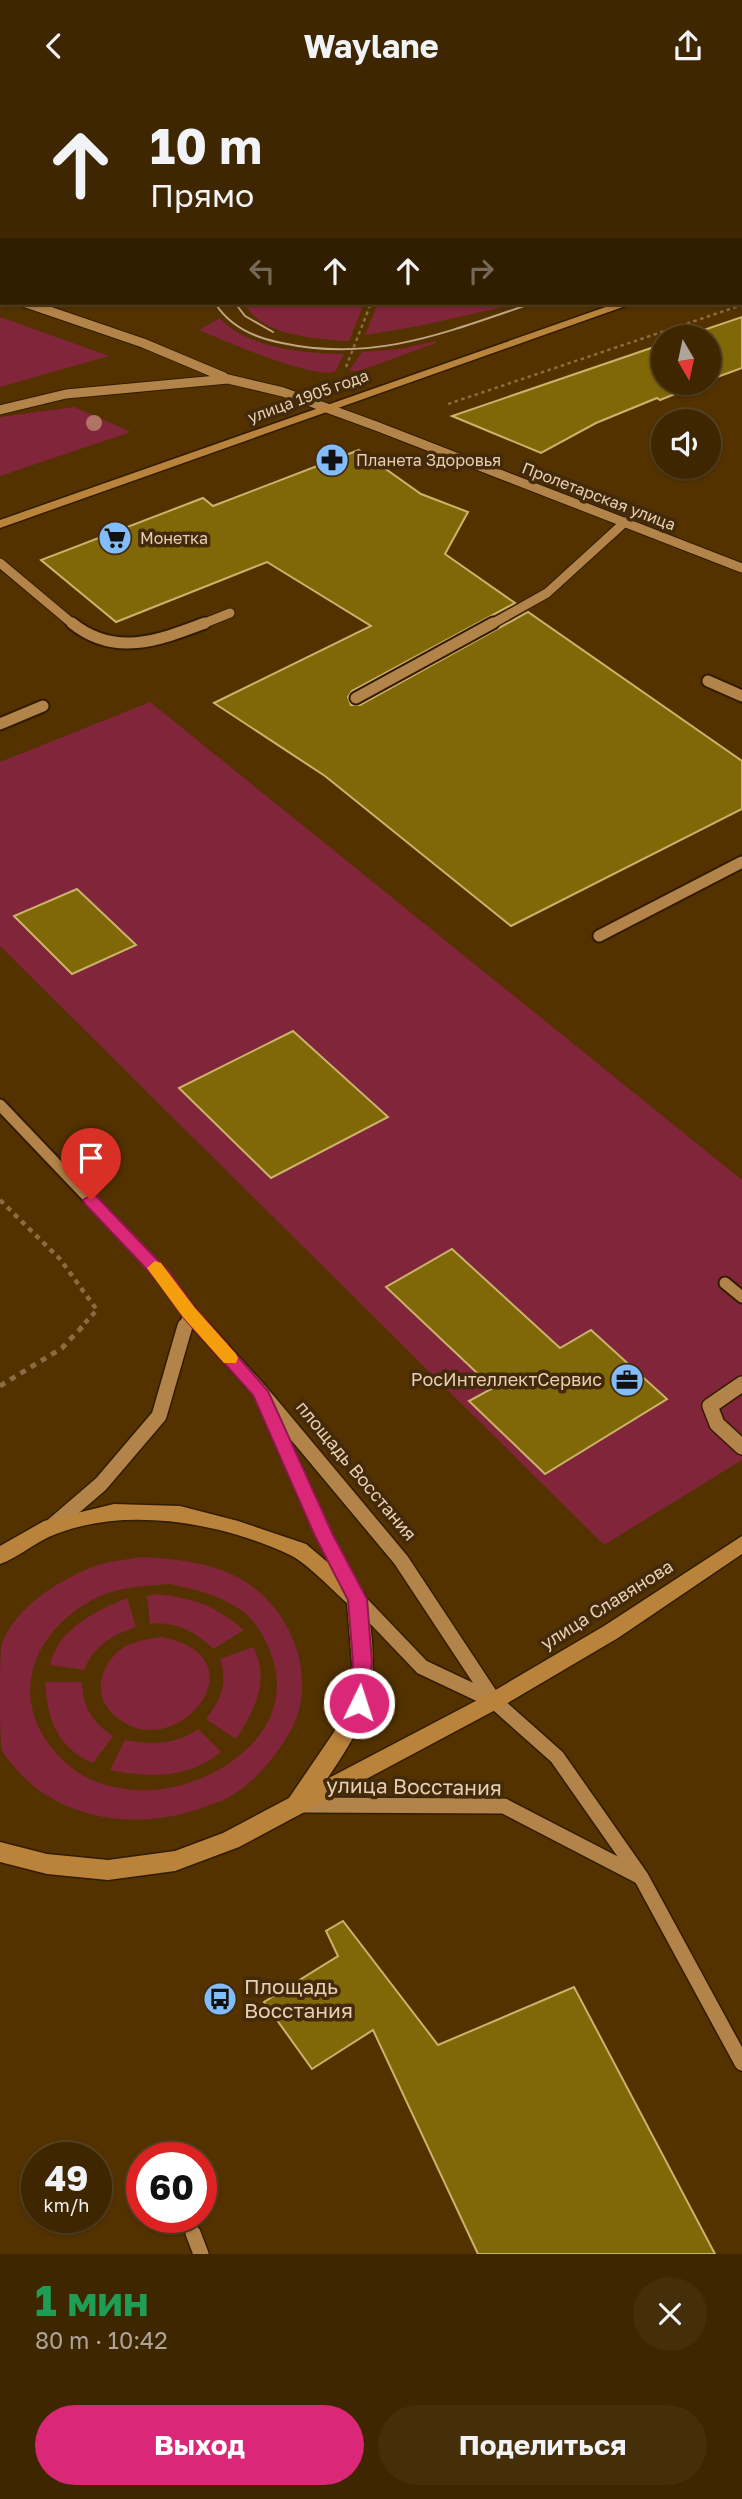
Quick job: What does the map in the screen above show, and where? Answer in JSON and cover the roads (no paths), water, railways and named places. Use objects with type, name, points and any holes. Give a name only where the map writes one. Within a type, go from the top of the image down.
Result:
[{"type":"main road","name":"улица 1905 года","points":[[0,524],[622,305]]},
{"type":"main road","points":[[0,1556],[51,1527],[114,1512],[180,1514],[238,1529],[299,1550],[358,1599],[362,1662],[359,1703],[335,1748],[296,1805]]},
{"type":"main road","name":"улица Славянова","points":[[494,1701],[611,1632],[742,1544]]},
{"type":"main road","points":[[0,1852],[47,1864],[108,1870],[175,1861],[232,1840],[494,1701]]},
{"type":"street","points":[[32,305],[143,343],[228,379],[283,392],[326,408]]},
{"type":"street","points":[[0,410],[66,394],[228,379]]},
{"type":"street","name":"Пролетарская улица","points":[[326,408],[742,568]]},
{"type":"street","points":[[356,698],[547,593],[625,523]]},
{"type":"street","points":[[0,563],[82,631],[101,639],[131,643],[155,642],[230,613]]},
{"type":"street","points":[[708,681],[742,696]]},
{"type":"street","points":[[0,724],[43,706]]},
{"type":"street","points":[[599,936],[742,862]]},
{"type":"street","points":[[0,1105],[163,1276],[189,1313],[159,1416],[100,1483],[51,1527]]},
{"type":"street","points":[[725,1283],[742,1297]]},
{"type":"street","name":"площадь Восстания","points":[[189,1313],[260,1391],[401,1560],[494,1701]]},
{"type":"street","points":[[742,1384],[710,1406],[710,1414],[716,1424],[742,1447]]},
{"type":"street","points":[[260,1391],[324,1536],[358,1599],[422,1667],[494,1701],[557,1757],[641,1877],[742,2063]]},
{"type":"street","name":"улица Восстания","points":[[296,1805],[504,1806],[641,1877]]},
{"type":"street","points":[[193,2233],[201,2254]]},
{"type":"tram line","points":[[216,305],[236,325],[262,338],[316,348],[348,349],[379,347],[440,334],[527,305]]},
{"type":"tram line","points":[[237,305],[245,316],[273,332]]},
{"type":"place","name":"Планета Здоровья","points":[[332,460]]},
{"type":"place","name":"Монетка","points":[[115,538]]},
{"type":"place","name":"РосИнтеллектСервис","points":[[627,1380]]},
{"type":"place","name":"Площадь Восстания","points":[[220,1999]]}]
